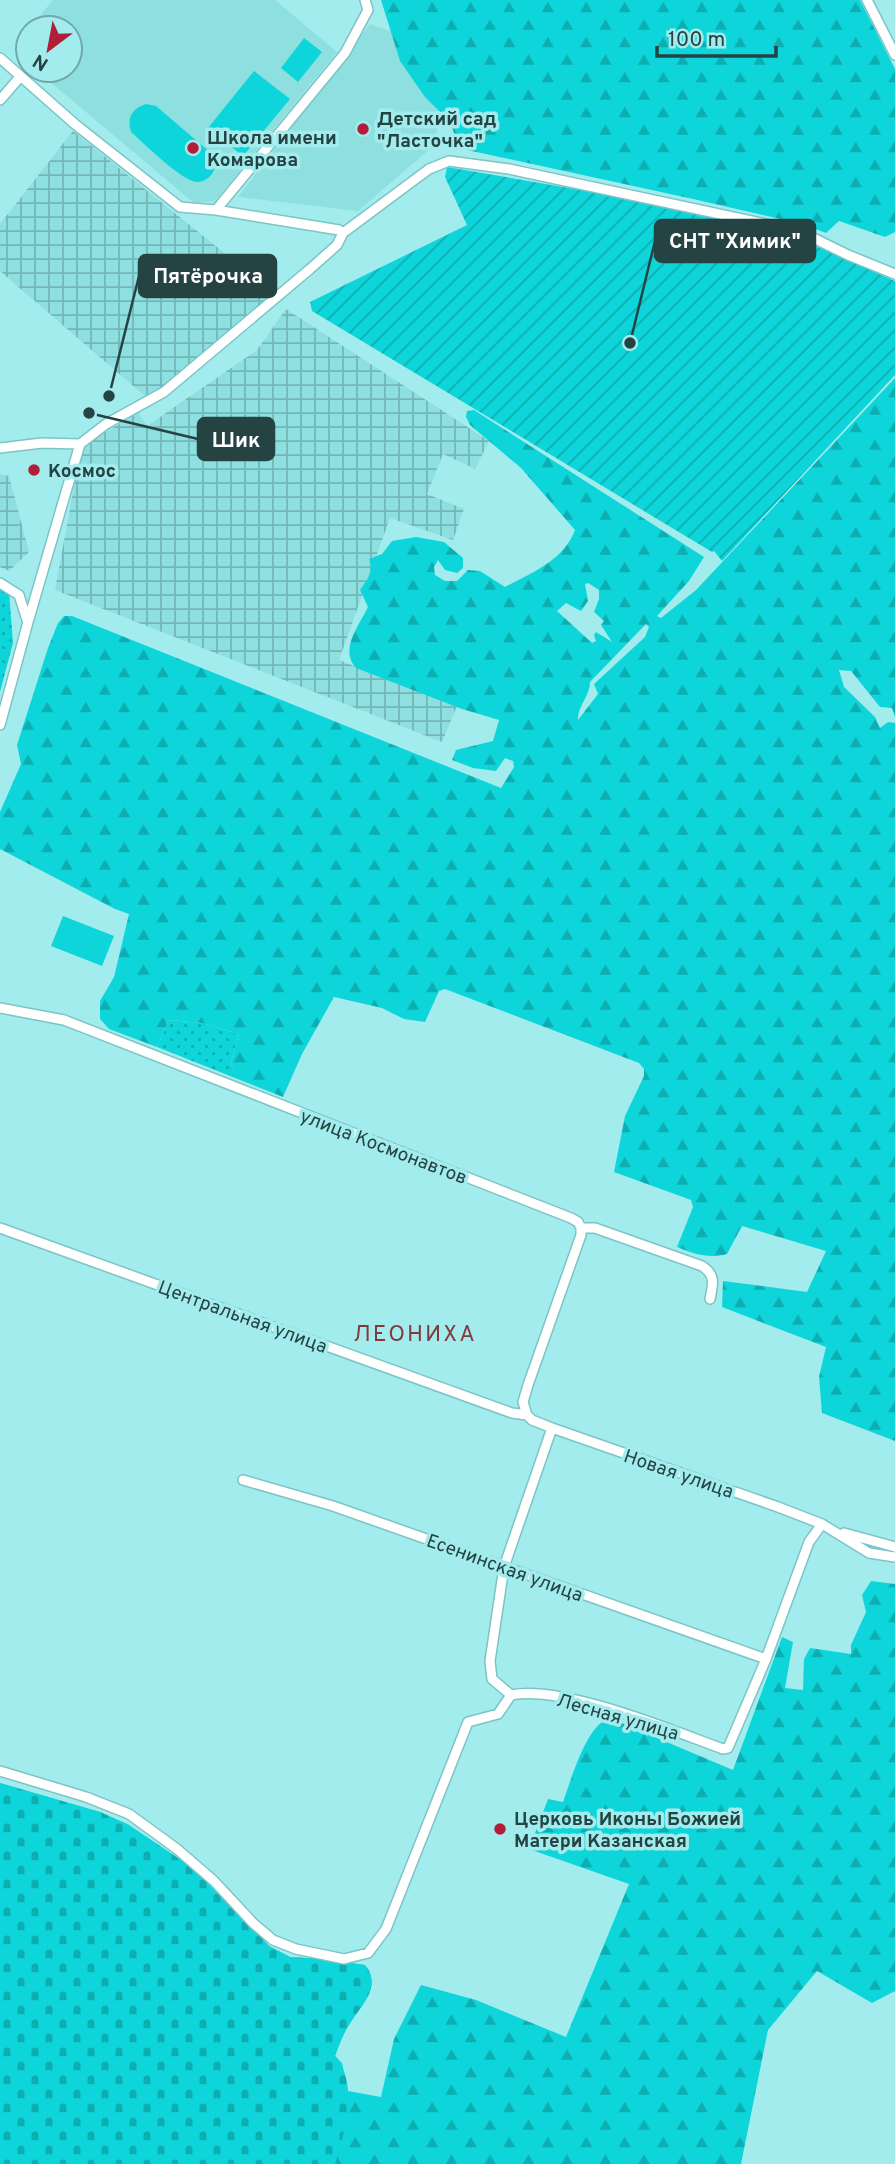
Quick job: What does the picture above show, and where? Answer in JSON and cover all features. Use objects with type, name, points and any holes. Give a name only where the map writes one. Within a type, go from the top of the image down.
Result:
[{"type":"street","points":[[216,210],[345,52],[368,10],[365,0]]},
{"type":"street","points":[[867,0],[895,55]]},
{"type":"street","points":[[0,58],[14,71]]},
{"type":"street","points":[[0,100],[14,84]]},
{"type":"street","points":[[28,84],[180,207],[216,210],[339,230],[343,233]]},
{"type":"street","points":[[0,725],[27,622],[80,444],[106,424],[164,392],[310,269],[337,245],[343,233],[429,169],[449,161],[509,169],[799,231],[895,274]]},
{"type":"street","points":[[0,448],[42,443],[80,444]]},
{"type":"street","points":[[0,583],[19,595],[27,622]]},
{"type":"street","name":"улица Космонавтов","points":[[0,1008],[64,1020],[571,1218],[578,1222],[581,1228],[594,1228],[702,1266],[710,1271],[714,1278],[710,1299]]},
{"type":"street","name":"Центральная улица","points":[[0,1228],[499,1408],[527,1415]]},
{"type":"street","points":[[527,1415],[523,1402],[581,1236],[581,1228]]},
{"type":"street","name":"Новая улица","points":[[527,1415],[532,1420],[552,1428],[822,1524],[832,1530]]},
{"type":"street","points":[[0,1771],[86,1797],[129,1814],[151,1828],[205,1873],[274,1940],[296,1949],[344,1959],[368,1954],[386,1929],[468,1722],[498,1714],[511,1695],[492,1679],[490,1661],[504,1567],[552,1428]]},
{"type":"street","name":"Есенинская улица","points":[[243,1480],[333,1506],[766,1659]]},
{"type":"street","points":[[766,1659],[809,1542],[822,1524]]},
{"type":"street","points":[[832,1530],[895,1547]]},
{"type":"street","points":[[832,1530],[869,1553],[895,1558]]},
{"type":"street","name":"Лесная улица","points":[[511,1695],[533,1692],[586,1703],[723,1749],[731,1744],[766,1659]]},
{"type":"shaded area","name":"Школа имени Комарова","points":[[53,0],[275,0],[337,52],[215,201],[194,203],[53,84],[84,84],[84,14],[42,14]]},
{"type":"shaded area","name":"Детский сад \"Ласточка\"","points":[[370,24],[458,55],[436,116],[438,142],[358,211],[238,197]]},
{"type":"shaded area","points":[[73,131],[274,293],[161,388],[146,397],[0,271],[0,224]]},
{"type":"shaded area","points":[[286,309],[489,441],[475,469],[443,454],[427,494],[464,509],[453,540],[390,518],[339,660],[457,706],[442,742],[55,590],[77,470],[82,453],[92,440],[138,413],[147,426],[257,350]]},
{"type":"shaded area","points":[[0,474],[9,476],[29,552],[9,571],[0,567]]},
{"type":"green space","points":[[381,0],[860,0],[895,69],[895,232],[885,237],[839,221],[826,233],[802,224],[458,148],[451,123],[425,97],[400,61]]},
{"type":"green space","points":[[304,38],[322,52],[298,82],[281,68]]},
{"type":"green space","points":[[254,71],[290,99],[243,156],[208,128]]},
{"type":"green space","points":[[146,104],[156,106],[211,153],[215,166],[209,177],[204,181],[191,181],[164,162],[131,132],[131,115]]},
{"type":"green space","points":[[447,167],[621,197],[795,237],[895,281],[895,375],[722,561],[714,551],[312,311],[310,302],[467,225],[445,177]]},
{"type":"green space","points":[[895,378],[895,717],[892,708],[880,707],[851,671],[839,670],[844,687],[875,717],[880,728],[888,722],[895,723],[895,1441],[822,1413],[819,1377],[826,1347],[722,1307],[723,1281],[807,1292],[826,1251],[742,1226],[727,1254],[708,1256],[683,1250],[677,1247],[693,1207],[691,1200],[614,1172],[625,1116],[644,1076],[644,1069],[639,1063],[445,989],[439,991],[425,1022],[404,1019],[382,1008],[334,997],[302,1054],[283,1097],[235,1078],[231,1062],[239,1034],[202,1023],[169,1020],[157,1047],[109,1029],[100,1019],[100,1001],[114,977],[129,914],[0,849],[0,812],[21,764],[17,745],[48,648],[58,623],[64,616],[72,616],[501,788],[514,767],[513,761],[505,758],[496,771],[473,768],[452,760],[456,750],[493,741],[499,720],[462,709],[356,668],[349,653],[352,638],[368,607],[360,590],[370,572],[369,559],[382,554],[392,541],[416,537],[444,542],[463,558],[463,568],[457,573],[445,570],[438,560],[434,567],[435,575],[445,581],[457,581],[468,570],[480,571],[505,587],[555,558],[570,541],[575,530],[521,468],[470,425],[466,417],[467,411],[474,410],[704,557],[689,581],[657,616],[661,618],[696,590]],"holes":[[[588,583],[599,590],[594,612],[604,621],[601,625],[612,642],[596,632],[596,641],[592,643],[557,611],[566,603],[581,611],[588,601],[585,584]],[[646,624],[649,627],[645,637],[594,684],[598,694],[578,720],[590,682]]]},
{"type":"green space","points":[[0,589],[9,592],[13,643],[0,692]]},
{"type":"green space","points":[[63,916],[114,936],[102,966],[51,946]]},
{"type":"green space","points":[[169,1020],[202,1023],[239,1034],[231,1062],[235,1078],[157,1047]]},
{"type":"green space","points":[[871,1581],[895,1584],[895,1991],[872,2003],[817,1971],[768,2030],[741,2164],[0,2164],[0,1783],[100,1812],[129,1825],[245,1919],[269,1946],[290,1957],[365,1965],[372,1981],[371,1989],[345,2032],[335,2056],[342,2063],[348,2091],[381,2097],[394,2039],[421,1985],[476,2000],[566,2037],[629,1884],[529,1849],[548,1799],[563,1802],[575,1767],[594,1730],[610,1718],[733,1770],[782,1637],[793,1642],[785,1688],[803,1690],[804,1659],[810,1648],[851,1654],[851,1645],[866,1612],[862,1595]]},
{"type":"green space","points":[[0,1783],[100,1812],[129,1825],[193,1868],[269,1946],[290,1957],[365,1965],[372,1981],[371,1989],[345,2032],[335,2056],[347,2080],[348,2108],[335,2164],[0,2164]]},
{"type":"place","name":"Детский сад \"Ласточка\"","points":[[363,129]]},
{"type":"place","name":"Школа имени Комарова","points":[[193,148]]},
{"type":"place","name":"СНТ \"Химик\"","points":[[630,343]]},
{"type":"place","name":"Пятёрочка","points":[[109,396]]},
{"type":"place","name":"Шик","points":[[89,413]]},
{"type":"place","name":"Космос","points":[[34,470]]},
{"type":"place","name":"Церковь Иконы Божией Матери Казанская","points":[[500,1829]]},
{"type":"district","name":"ЛЕОНИХА","points":[[415,1333]]}]
